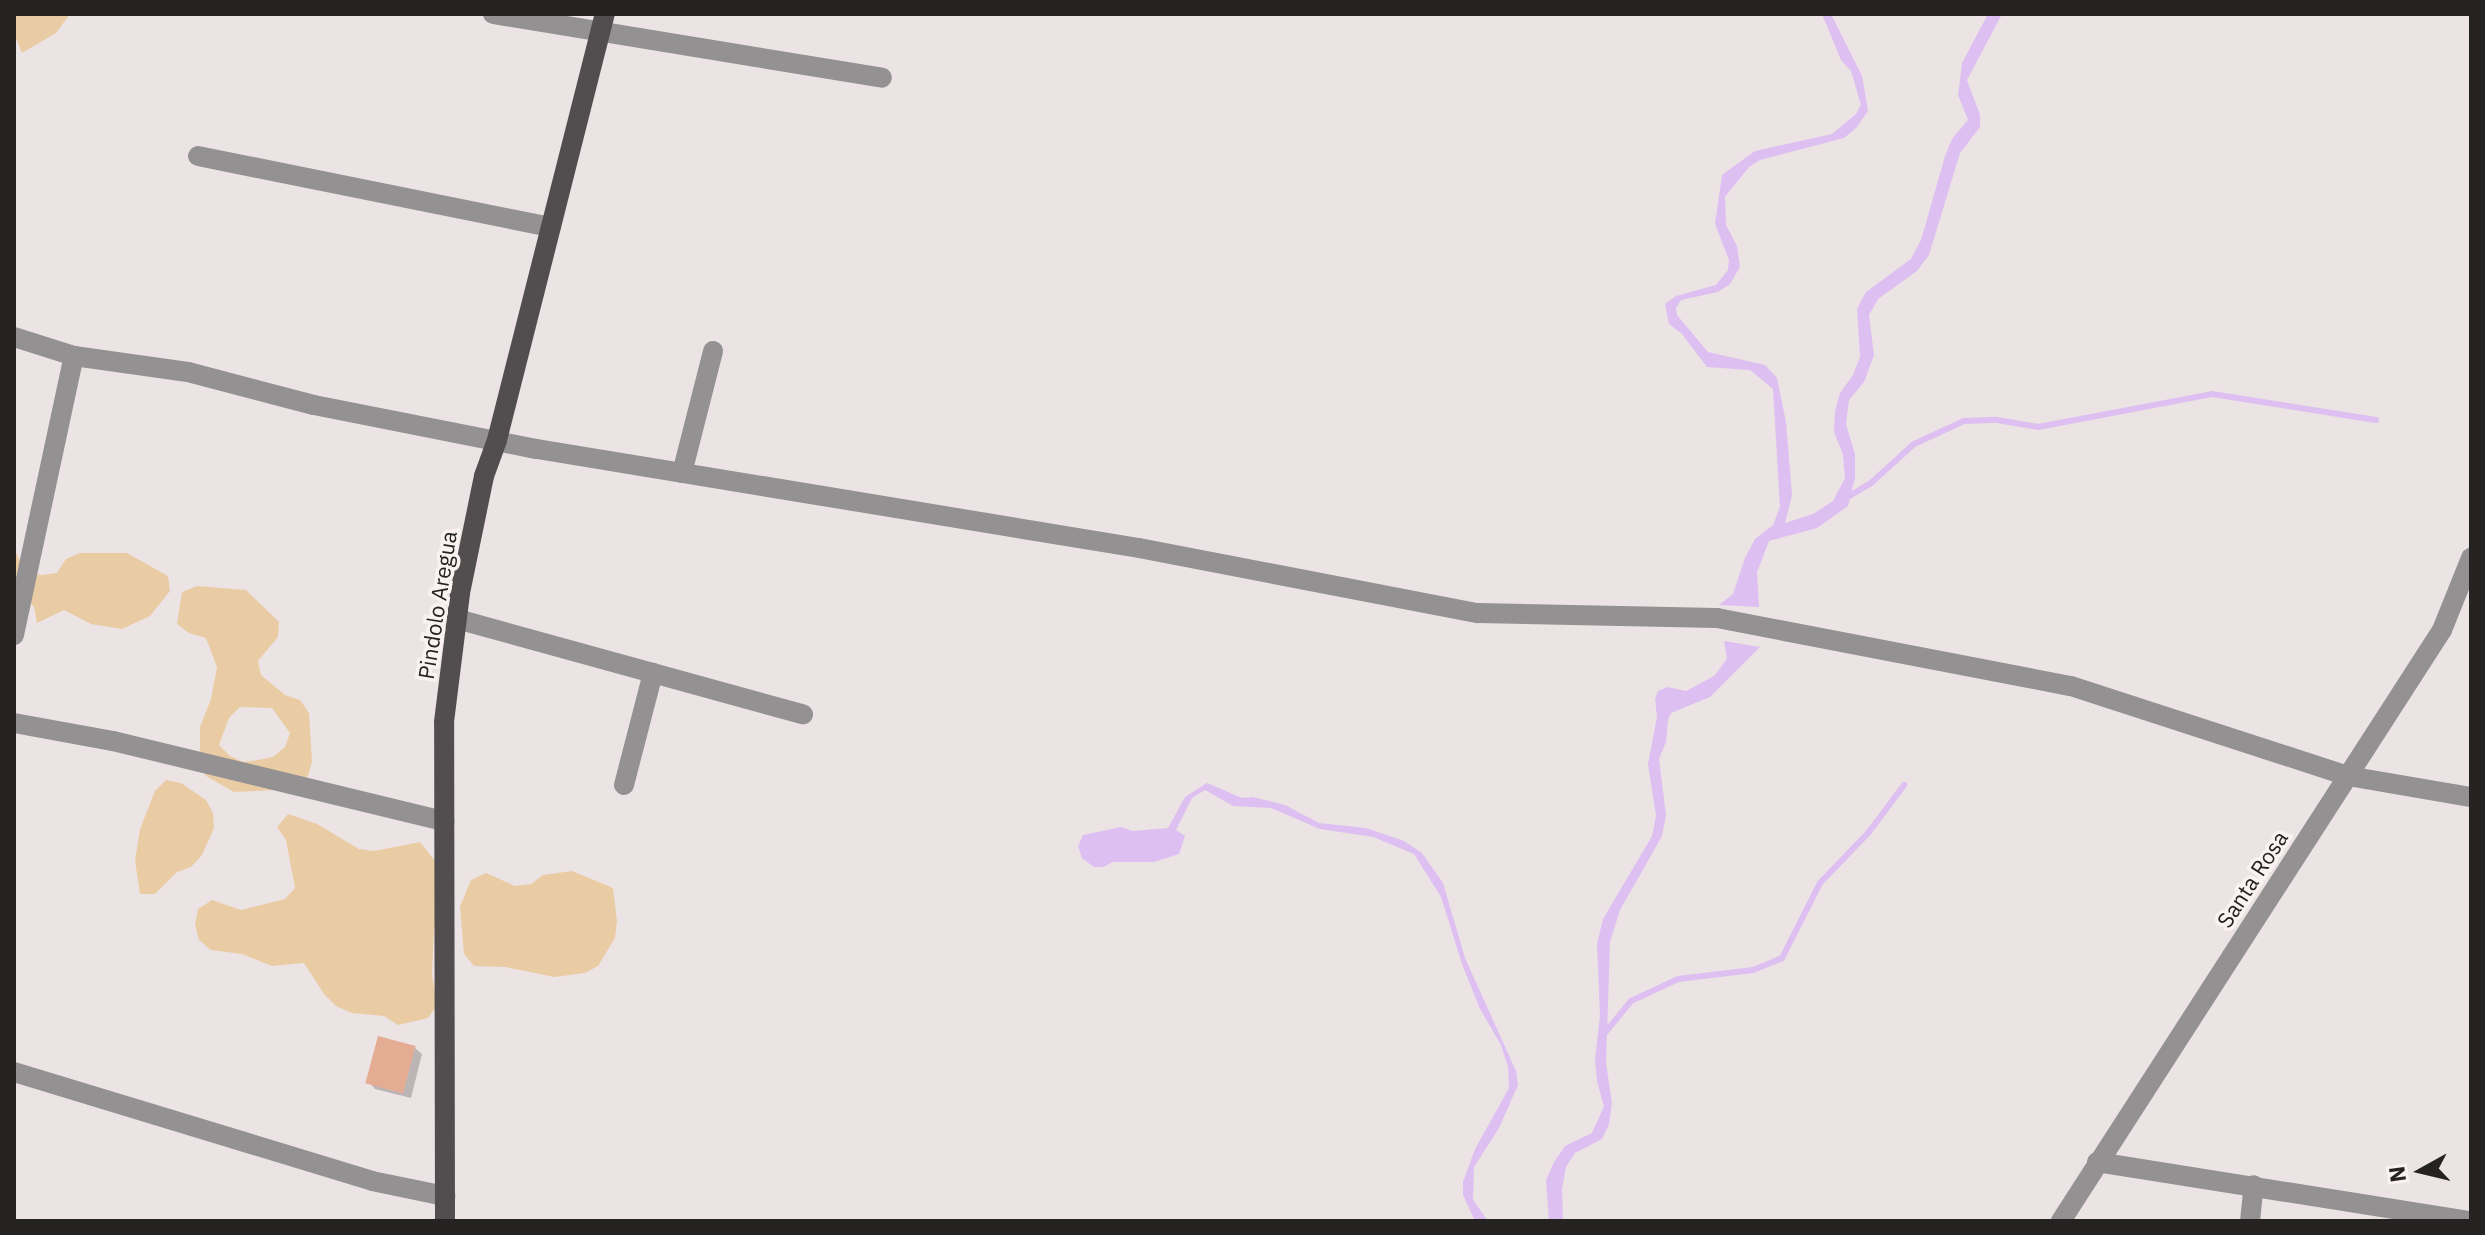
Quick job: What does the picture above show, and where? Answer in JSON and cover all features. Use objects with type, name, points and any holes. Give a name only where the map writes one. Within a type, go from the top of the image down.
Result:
[{"type":"main road","name":"Pindolo Aregua","points":[[445,1221],[444,722],[457,619],[484,476],[497,440],[603,23]]},
{"type":"street","points":[[493,14],[603,23],[882,78]]},
{"type":"street","points":[[198,156],[551,227]]},
{"type":"street","points":[[14,337],[74,356],[188,372],[314,405],[497,440],[1139,548],[1478,613],[1717,618],[2071,686],[2348,776],[2471,797]]},
{"type":"street","points":[[682,473],[713,351]]},
{"type":"street","points":[[14,635],[24,542],[74,356]]},
{"type":"street","name":"Santa Rosa","points":[[2061,1221],[2442,630],[2471,558]]},
{"type":"street","points":[[457,619],[803,714]]},
{"type":"street","points":[[624,785],[653,673]]},
{"type":"street","points":[[14,723],[113,741],[444,821]]},
{"type":"street","points":[[14,1072],[357,1177],[445,1196]]},
{"type":"street","points":[[2097,1162],[2471,1221]]},
{"type":"street","points":[[2250,1221],[2254,1185]]},
{"type":"shaded area","points":[[14,14],[70,14],[56,33],[22,53],[14,33]]},
{"type":"shaded area","points":[[1822,14],[1831,14],[1862,76],[1868,111],[1844,138],[1760,160],[1749,167],[1725,197],[1726,225],[1737,246],[1740,267],[1730,284],[1718,292],[1681,300],[1676,308],[1677,315],[1708,352],[1765,365],[1777,378],[1786,422],[1792,495],[1785,523],[1813,514],[1833,501],[1845,478],[1843,455],[1834,432],[1835,411],[1840,393],[1853,375],[1860,357],[1857,309],[1866,292],[1911,259],[1921,240],[1945,156],[1952,139],[1968,120],[1958,95],[1962,63],[1988,14],[2002,14],[1967,80],[1980,115],[1980,127],[1960,153],[1929,255],[1917,271],[1878,299],[1869,315],[1874,355],[1864,382],[1849,400],[1846,424],[1855,454],[1855,478],[1848,506],[1817,528],[1769,541],[1757,572],[1759,607],[1719,605],[1733,594],[1755,539],[1773,525],[1780,507],[1773,389],[1750,370],[1707,367],[1682,334],[1669,324],[1665,304],[1676,296],[1716,285],[1728,270],[1729,260],[1715,224],[1722,175],[1755,151],[1832,134],[1856,114],[1861,105],[1851,71],[1841,60]]},
{"type":"shaded area","points":[[14,549],[27,574],[42,575],[57,573],[66,559],[80,553],[127,553],[168,576],[170,591],[150,616],[122,629],[91,624],[64,610],[37,623],[34,607],[14,586]]},
{"type":"shaded area","points":[[197,586],[246,590],[279,622],[278,637],[258,661],[261,675],[285,695],[300,700],[309,713],[312,762],[308,776],[297,789],[234,792],[206,776],[200,760],[200,727],[211,699],[217,667],[206,638],[189,633],[177,624],[182,592]],"holes":[[[240,707],[272,708],[290,733],[285,747],[273,757],[243,762],[230,756],[219,745],[229,718]]]},
{"type":"shaded area","points":[[1724,641],[1760,647],[1710,697],[1671,713],[1668,720],[1666,742],[1659,759],[1666,815],[1662,836],[1620,910],[1610,942],[1606,1063],[1612,1103],[1609,1124],[1602,1139],[1575,1153],[1566,1167],[1562,1189],[1563,1221],[1549,1221],[1546,1180],[1554,1162],[1565,1146],[1592,1133],[1604,1106],[1595,1059],[1600,1016],[1597,944],[1603,919],[1652,836],[1656,816],[1648,764],[1657,717],[1655,699],[1658,691],[1668,687],[1686,691],[1714,676],[1727,659]]},
{"type":"shaded area","points":[[166,780],[181,783],[206,800],[213,813],[214,828],[202,855],[191,867],[177,872],[155,894],[140,894],[135,861],[140,829],[155,791]]},
{"type":"shaded area","points":[[1207,783],[1242,798],[1253,797],[1285,805],[1319,823],[1366,828],[1404,841],[1422,853],[1443,883],[1465,958],[1516,1071],[1518,1085],[1499,1128],[1474,1167],[1473,1200],[1488,1221],[1475,1221],[1463,1195],[1463,1182],[1475,1149],[1509,1088],[1508,1067],[1501,1045],[1480,1009],[1462,964],[1441,897],[1414,854],[1373,837],[1320,829],[1271,808],[1233,806],[1205,790],[1192,798],[1176,830],[1185,836],[1179,854],[1154,862],[1113,862],[1103,867],[1094,867],[1082,858],[1078,846],[1083,835],[1121,827],[1133,831],[1168,828],[1185,797]]},
{"type":"shaded area","points":[[288,814],[317,824],[359,849],[374,851],[420,842],[439,866],[441,898],[434,928],[432,975],[437,1005],[428,1018],[398,1025],[384,1016],[352,1013],[336,1006],[324,994],[304,963],[272,966],[242,954],[211,950],[199,940],[195,924],[198,909],[212,900],[241,910],[285,899],[295,888],[286,840],[277,827]]},
{"type":"shaded area","points":[[572,871],[613,888],[617,921],[615,938],[598,966],[585,973],[554,977],[506,967],[474,966],[464,954],[460,907],[471,880],[486,873],[515,886],[531,884],[543,875]]},
{"type":"building","points":[[378,1036],[416,1046],[403,1093],[365,1083]]},
{"type":"waterway","points":[[1846,498],[1871,483],[1914,444],[1964,421],[1997,420],[2038,427],[2212,394],[2376,420]]},
{"type":"waterway","points":[[1604,1034],[1631,1001],[1678,979],[1753,970],[1782,958],[1820,883],[1869,832],[1904,785]]}]
